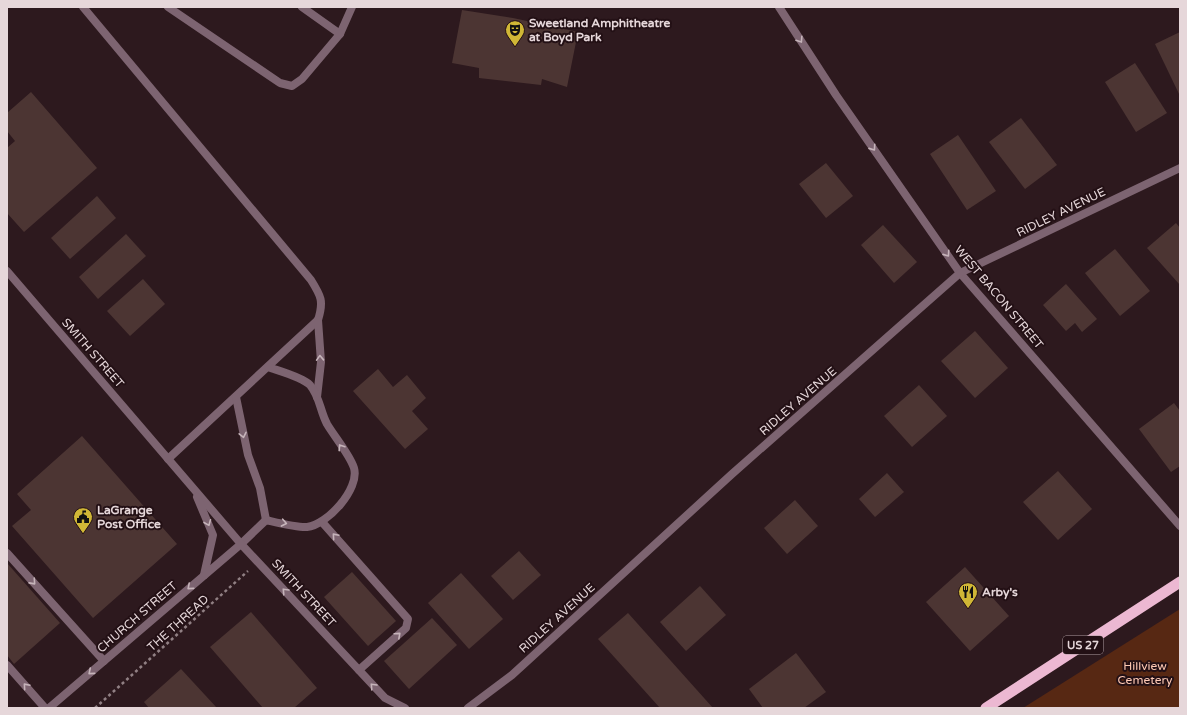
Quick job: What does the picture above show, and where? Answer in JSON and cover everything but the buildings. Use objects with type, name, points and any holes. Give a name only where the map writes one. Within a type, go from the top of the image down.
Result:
[{"type":"highway","name":"US 27","points":[[986,708],[1180,582]]},
{"type":"street","points":[[83,7],[311,280],[321,296],[321,309],[318,320],[321,362],[317,397]]},
{"type":"street","points":[[168,7],[280,83],[292,86],[302,79],[340,34],[352,7]]},
{"type":"street","points":[[302,7],[340,34]]},
{"type":"street","name":"WEST BACON STREET","points":[[779,7],[836,95],[960,273],[1180,526]]},
{"type":"street","name":"RIDLEY AVENUE","points":[[468,708],[512,676],[732,474],[960,273],[1180,168]]},
{"type":"street","name":"SMITH STREET","points":[[7,271],[241,544],[385,698],[404,708]]},
{"type":"street","points":[[168,459],[318,320]]},
{"type":"street","points":[[236,397],[248,455],[260,488],[266,520],[307,528],[322,522],[345,500],[354,482],[354,468],[326,423],[317,397],[309,384],[286,373],[268,367]]},
{"type":"street","name":"SMITH STREET","points":[[192,487],[213,535],[204,575]]},
{"type":"street","name":"CHURCH STREET","points":[[49,708],[241,544],[266,520]]},
{"type":"street","points":[[322,522],[408,619],[406,628],[359,670]]},
{"type":"street","points":[[7,552],[104,661]]},
{"type":"street","points":[[7,665],[45,708]]},
{"type":"street","points":[[385,698],[387,708]]},
{"type":"path","name":"THE THREAD","points":[[95,708],[236,583],[258,561]]},
{"type":"green space","name":"Hillview Cemetery","points":[[1180,609],[1180,708],[1023,708]]},
{"type":"place","name":"Sweetland Amphitheatre at Boyd Park","points":[[515,47]]},
{"type":"place","name":"LaGrange Post Office","points":[[83,534]]},
{"type":"place","name":"Arby's","points":[[968,609]]}]
